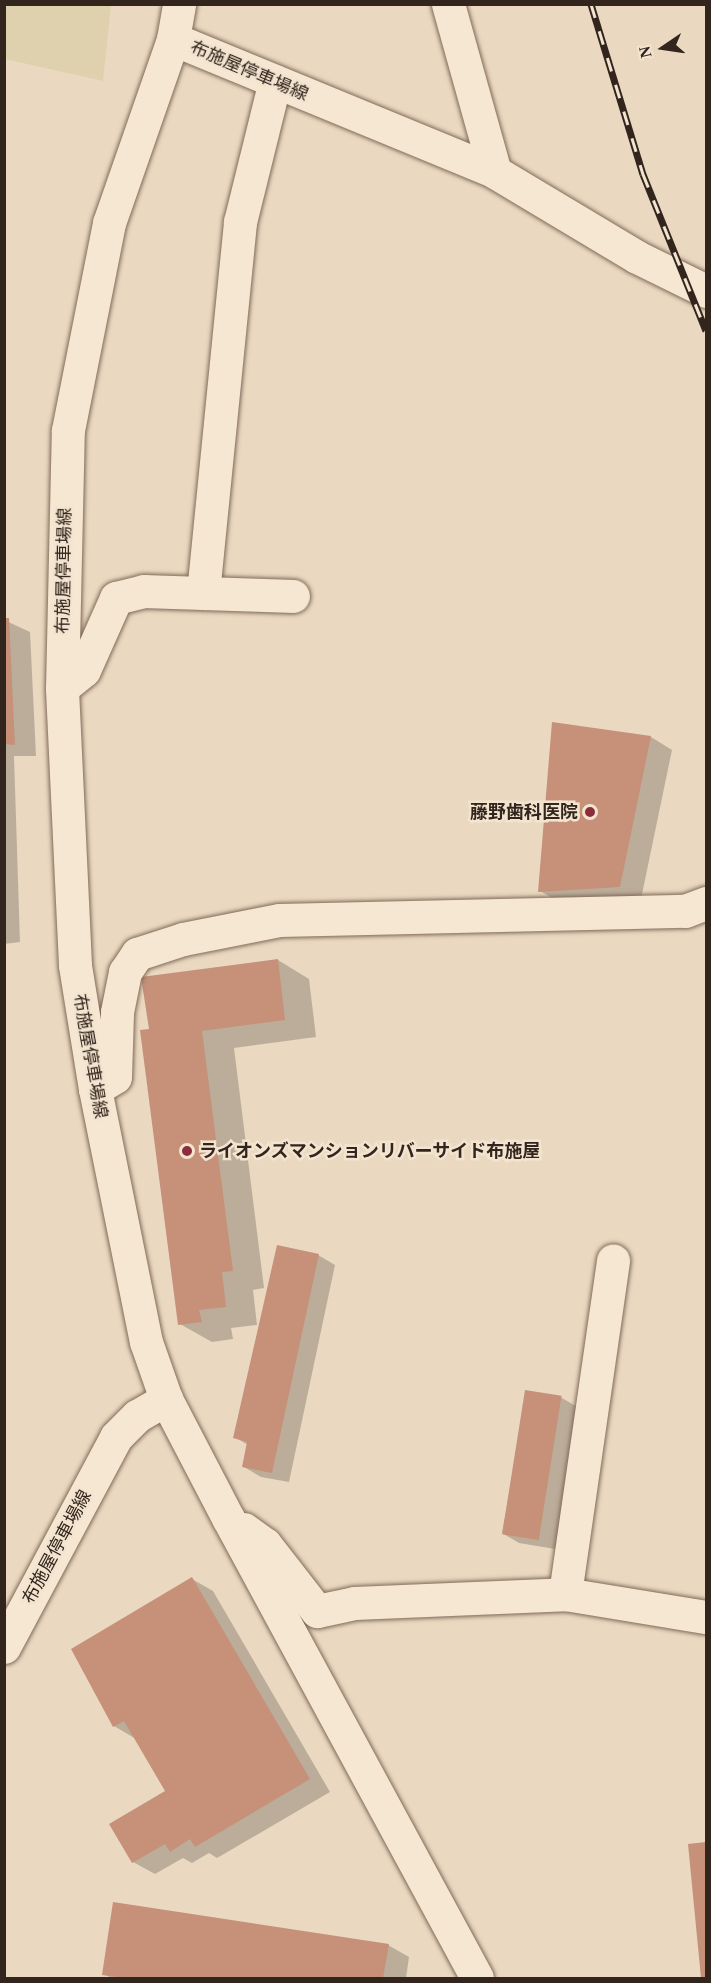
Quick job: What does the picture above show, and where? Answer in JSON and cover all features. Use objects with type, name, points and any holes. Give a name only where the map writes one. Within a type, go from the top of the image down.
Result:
[{"type":"street","points":[[173,39],[179,4]]},
{"type":"street","points":[[448,4],[495,172]]},
{"type":"street","name":"布施屋停車場線","points":[[4,1647],[116,1437],[137,1416],[166,1399],[146,1342],[95,1089],[75,965],[62,688],[68,430],[109,223],[173,39],[495,172],[637,257],[706,291]]},
{"type":"street","points":[[203,592],[240,222],[274,81]]},
{"type":"street","points":[[62,688],[84,670],[116,598],[144,591],[293,596]]},
{"type":"street","points":[[95,1089],[115,1077],[117,1012],[125,972],[137,954],[183,939],[279,920],[685,910],[706,903]]},
{"type":"street","points":[[565,1593],[613,1260]]},
{"type":"street","points":[[166,1399],[477,1978]]},
{"type":"street","points":[[228,1518],[264,1544],[317,1611],[354,1603],[565,1593],[706,1617]]},
{"type":"shaded area","points":[[5,4],[111,5],[103,81],[5,59]]},
{"type":"building","points":[[4,618],[9,618],[15,745],[4,744]]},
{"type":"building","name":"藤野歯科医院","points":[[552,722],[651,736],[620,887],[538,892]]},
{"type":"building","name":"ライオンズマンションリバーサイド布施屋","points":[[278,959],[285,1020],[202,1031],[233,1271],[222,1272],[226,1307],[199,1310],[202,1322],[178,1325],[140,1030],[149,1029],[141,977]]},
{"type":"building","points":[[277,1245],[319,1254],[272,1473],[242,1467],[247,1442],[233,1438]]},
{"type":"building","points":[[525,1390],[562,1396],[539,1540],[502,1534]]},
{"type":"building","points":[[192,1577],[310,1779],[195,1847],[190,1839],[170,1852],[165,1844],[132,1863],[109,1824],[165,1791],[124,1721],[113,1727],[71,1649]]},
{"type":"building","points":[[706,1842],[706,1978],[701,1978],[688,1844]]},
{"type":"building","points":[[113,1902],[389,1944],[383,1978],[124,1978],[102,1975]]},
{"type":"railway","points":[[591,4],[643,174],[706,331]]},
{"type":"place","name":"藤野歯科医院","points":[[590,812]]},
{"type":"place","name":"ライオンズマンションリバーサイド布施屋","points":[[187,1151]]}]
